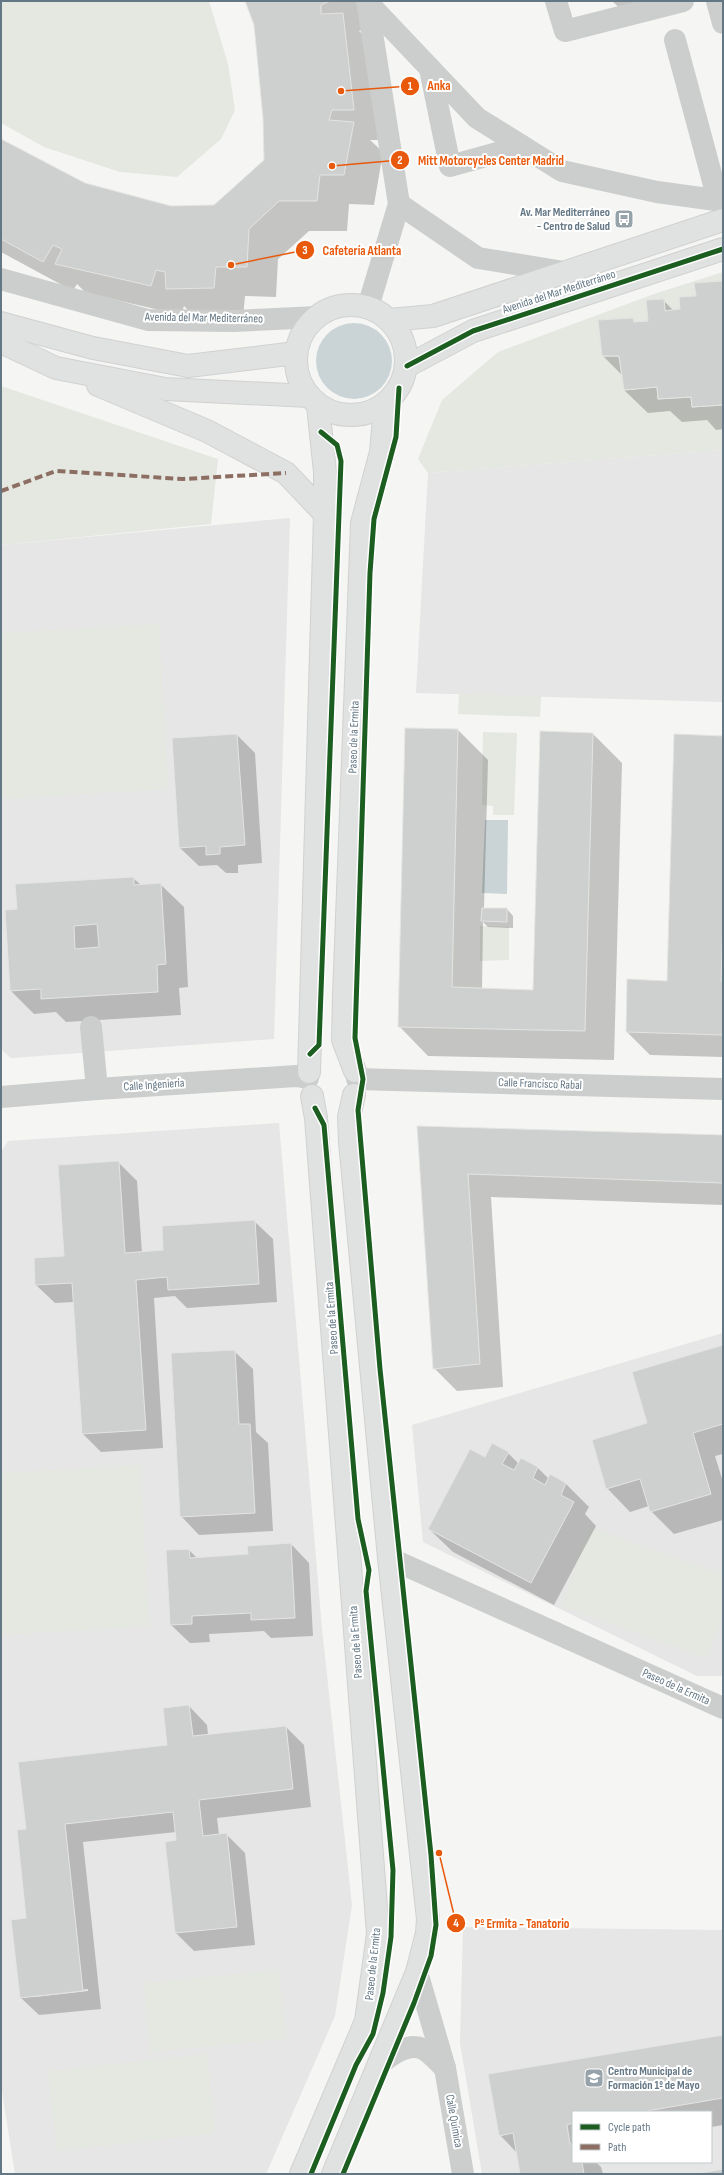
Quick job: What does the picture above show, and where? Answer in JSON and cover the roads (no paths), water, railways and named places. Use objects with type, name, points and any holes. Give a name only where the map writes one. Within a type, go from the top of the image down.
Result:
[{"type":"main road","name":"Avenida del Mar Mediterráneo","points":[[389,320],[433,316],[564,272],[721,207]]},
{"type":"main road","name":"Avenida del Mar Mediterráneo","points":[[407,366],[473,331],[723,249]]},
{"type":"main road","points":[[350,305],[368,307],[389,320],[400,333],[406,349],[407,366],[403,381],[396,394],[385,405],[369,413],[352,416],[334,414],[313,401],[300,383],[296,368],[296,353],[300,339],[307,327],[317,317],[338,307],[350,305]]},
{"type":"main road","points":[[1,323],[93,348],[188,366],[296,353]]},
{"type":"main road","points":[[1,342],[56,368],[207,431],[286,473],[325,514]]},
{"type":"main road","points":[[56,368],[165,389],[313,401]]},
{"type":"main road","name":"Paseo de la Ermita","points":[[301,2174],[366,2021],[378,1934],[316,1118],[310,1082],[325,514],[325,472],[313,401]]},
{"type":"main road","name":"Paseo de la Ermita","points":[[356,1081],[343,1040],[362,523],[381,452],[385,405]]},
{"type":"main road","points":[[333,2174],[417,1972],[428,1933],[428,1919],[389,1558],[350,1142],[349,1117],[356,1081],[344,1059],[332,1057],[320,1060],[310,1082],[325,1106],[334,1107],[342,1105],[356,1081]]},
{"type":"street","points":[[367,1],[477,118],[562,171],[721,207],[675,40]]},
{"type":"street","points":[[367,1],[399,204],[368,307]]},
{"type":"street","points":[[556,1],[565,31],[683,1]]},
{"type":"street","points":[[717,1],[723,22]]},
{"type":"street","points":[[430,69],[450,166],[522,146]]},
{"type":"street","name":"Avenida del Mar Mediterráneo","points":[[399,204],[478,258],[564,272]]},
{"type":"street","name":"Avenida del Mar Mediterráneo","points":[[1,279],[148,320],[234,321],[317,317]]},
{"type":"street","points":[[91,1027],[96,1089]]},
{"type":"street","name":"Calle Ingeniería","points":[[1,1097],[96,1089],[289,1077],[310,1082]]},
{"type":"street","name":"Calle Francisco Rabal","points":[[356,1081],[723,1089]]},
{"type":"street","name":"Paseo de la Ermita","points":[[389,1558],[723,1708]]},
{"type":"street","name":"Calle Química","points":[[417,1972],[446,2068],[463,2174]]},
{"type":"street","points":[[380,2064],[392,2054],[404,2048],[423,2049],[446,2068]]},
{"type":"place","name":"Anka","points":[[341,91]]},
{"type":"place","name":"Mitt Motorcycles Center Madrid","points":[[332,166]]},
{"type":"place","name":"Av. Mar Mediterráneo - Centro de Salud","points":[[624,219]]},
{"type":"place","name":"Cafetería Atlanta","points":[[231,265]]},
{"type":"place","name":"Pº Ermita - Tanatorio","points":[[439,1853]]},
{"type":"place","name":"Centro Municipal de Formación 1º de Mayo","points":[[594,2078]]}]
